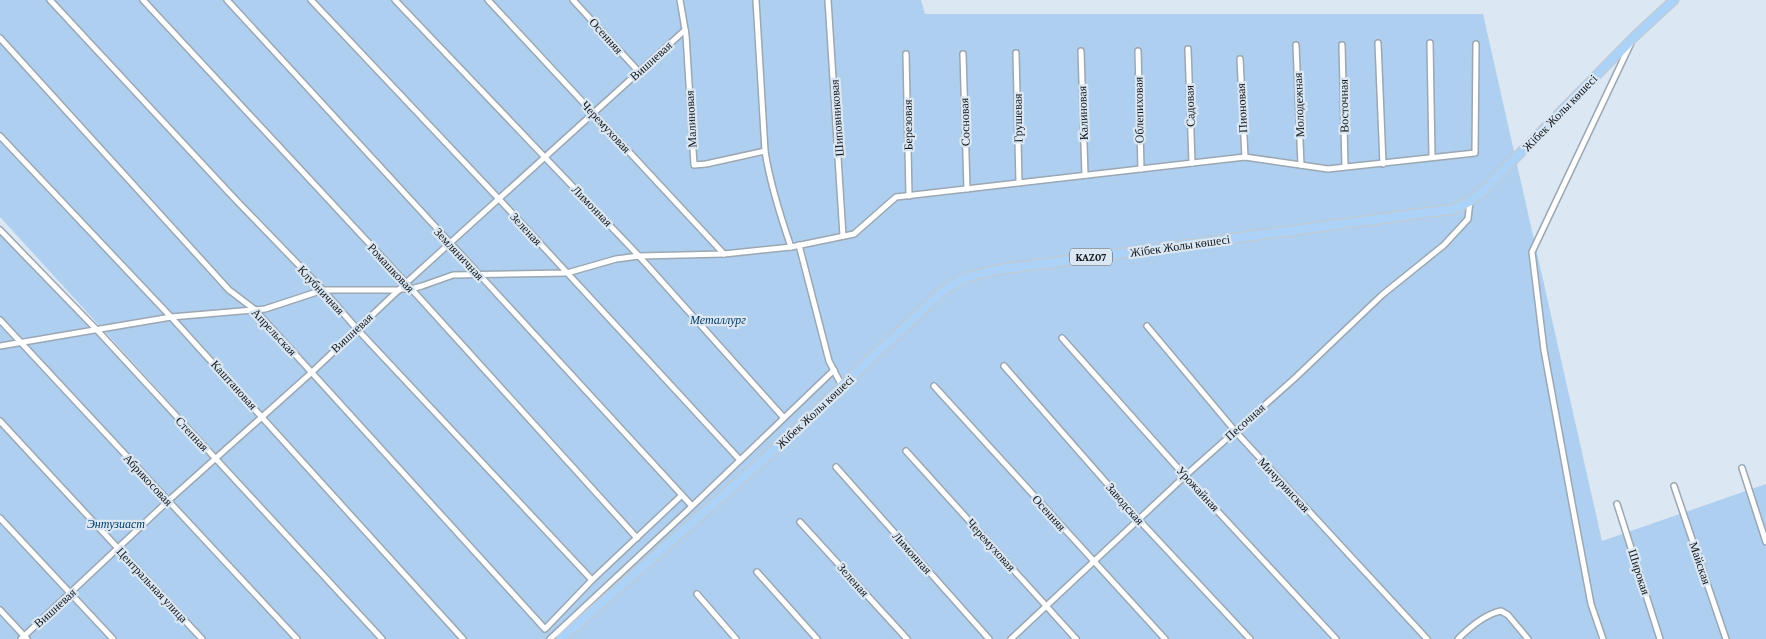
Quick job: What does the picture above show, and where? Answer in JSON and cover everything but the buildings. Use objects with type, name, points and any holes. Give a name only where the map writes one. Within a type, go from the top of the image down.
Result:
[{"type":"highway","name":"Жібек Жолы көшесі","points":[[561,639],[764,459],[945,290],[968,277],[1006,269],[1454,209],[1470,201],[1483,191],[1634,36],[1674,0]]},
{"type":"street","name":"Клубничная","points":[[50,0],[592,580]]},
{"type":"street","name":"Ромашковая","points":[[143,0],[406,283],[637,538]]},
{"type":"street","name":"Земляничная","points":[[226,0],[692,506]]},
{"type":"street","name":"Зеленая","points":[[311,0],[499,199],[740,460]]},
{"type":"street","name":"Лимонная","points":[[395,0],[639,256],[784,418]]},
{"type":"street","name":"Черемуховая","points":[[488,0],[724,254]]},
{"type":"street","name":"Осенняя","points":[[573,0],[639,72]]},
{"type":"street","name":"Малиновая","points":[[680,0],[685,30],[694,165],[765,151]]},
{"type":"street","points":[[756,0],[765,151],[778,208],[791,247]]},
{"type":"street","name":"Шиповниковая","points":[[828,0],[842,196],[843,236]]},
{"type":"street","name":"Вишневая","points":[[24,638],[168,501],[216,460],[406,283],[685,30]]},
{"type":"street","points":[[1603,639],[1592,604],[1563,455],[1544,350],[1532,252],[1634,36]]},
{"type":"street","name":"Апрельская","points":[[0,38],[229,290],[254,309],[545,629],[592,580]]},
{"type":"street","points":[[1378,43],[1383,164]]},
{"type":"street","points":[[1430,43],[1432,157]]},
{"type":"street","points":[[0,346],[171,317],[265,309],[323,290],[411,289],[453,274],[567,274],[616,259],[639,256],[724,254],[799,246],[854,234],[896,197],[1245,157],[1328,169],[1475,153],[1476,44]]},
{"type":"street","name":"Молодежная","points":[[1296,45],[1301,165]]},
{"type":"street","name":"Восточная","points":[[1342,45],[1345,166]]},
{"type":"street","name":"Садовая","points":[[1188,49],[1192,164]]},
{"type":"street","name":"Калиновая","points":[[1081,51],[1085,175]]},
{"type":"street","name":"Облепиховая","points":[[1138,51],[1141,169]]},
{"type":"street","name":"Грушевая","points":[[1016,53],[1019,183]]},
{"type":"street","name":"Березовая","points":[[906,54],[909,196]]},
{"type":"street","name":"Сосновая","points":[[963,54],[968,189]]},
{"type":"street","name":"Пионовая","points":[[1240,60],[1245,157]]},
{"type":"street","name":"Каштановая","points":[[0,136],[171,317],[463,639]]},
{"type":"street","name":"Песочная","points":[[1011,639],[1185,476],[1295,378],[1382,295],[1444,245],[1468,219],[1470,201]]},
{"type":"street","name":"Степная","points":[[0,230],[97,330],[382,639]]},
{"type":"street","points":[[799,246],[829,361],[842,386]]},
{"type":"street","name":"Абрикосовая","points":[[0,320],[297,639]]},
{"type":"street","name":"Мичуринская","points":[[1148,326],[1234,431],[1427,639]]},
{"type":"street","name":"Урожайная","points":[[1062,338],[1185,476],[1336,639]]},
{"type":"street","name":"Заводская","points":[[1004,366],[1138,520],[1250,639]]},
{"type":"street","points":[[550,639],[834,370]]},
{"type":"street","name":"Осенняя","points":[[934,386],[1165,639]]},
{"type":"street","name":"Центральная улица","points":[[0,420],[202,639]]},
{"type":"street","name":"Черемуховая","points":[[906,451],[1076,639]]},
{"type":"street","name":"Лимонная","points":[[836,467],[988,639]]},
{"type":"street","points":[[1742,468],[1766,542]]},
{"type":"street","name":"Майская","points":[[1674,486],[1726,639]]},
{"type":"street","points":[[592,580],[682,495]]},
{"type":"street","name":"Широкая","points":[[1617,504],[1660,639]]},
{"type":"street","points":[[0,518],[113,639]]},
{"type":"street","name":"Зеленая","points":[[800,522],[907,639]]},
{"type":"street","points":[[757,572],[817,639]]},
{"type":"street","points":[[697,594],[736,639]]},
{"type":"street","points":[[0,610],[24,638]]},
{"type":"street","points":[[1458,639],[1493,612],[1501,611],[1508,615],[1528,639]]},
{"type":"green space","name":"Металлург","points":[[0,0],[921,0],[925,14],[1483,14],[1602,541],[1766,484],[1766,639],[386,639],[0,217]]},
{"type":"green space","name":"Энтузиаст","points":[[0,227],[379,639],[0,639]]}]
